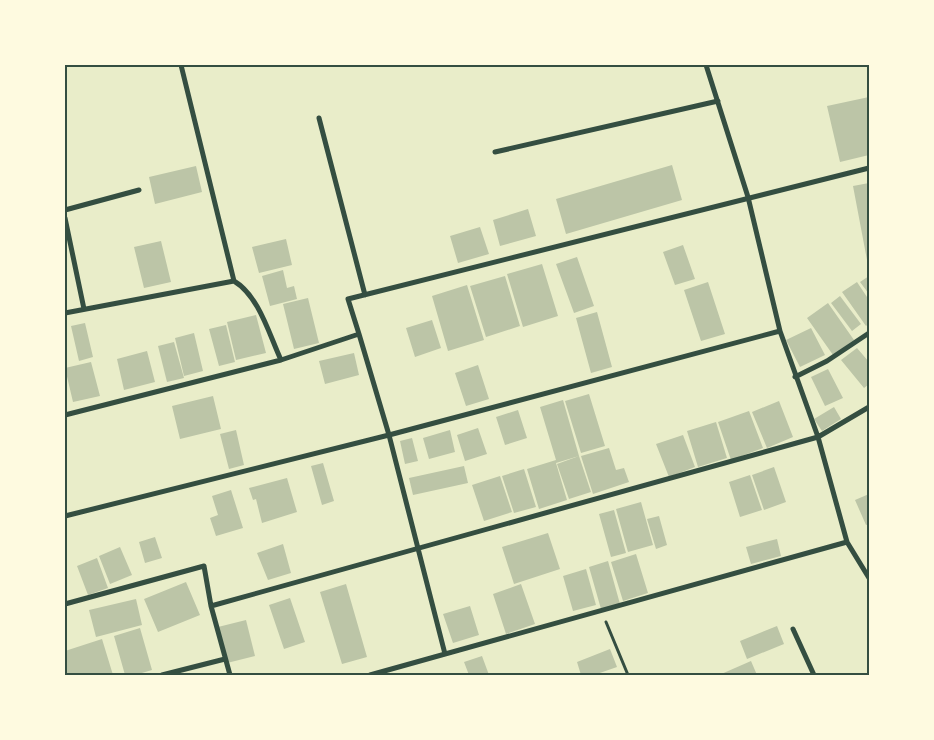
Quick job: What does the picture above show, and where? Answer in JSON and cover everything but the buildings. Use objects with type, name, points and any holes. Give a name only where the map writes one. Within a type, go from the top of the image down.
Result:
[{"type":"street","points":[[181,65],[234,281]]},
{"type":"street","points":[[706,65],[748,197],[780,331],[818,437],[847,542],[869,578]]},
{"type":"street","points":[[495,152],[718,101]]},
{"type":"street","points":[[318,118],[365,295]]},
{"type":"street","points":[[445,654],[389,435],[348,299],[869,168]]},
{"type":"street","points":[[65,210],[139,190]]},
{"type":"street","points":[[65,218],[84,310]]},
{"type":"street","points":[[65,313],[234,281],[244,287],[254,301],[281,360]]},
{"type":"street","points":[[65,516],[389,435],[780,331]]},
{"type":"street","points":[[795,377],[827,361],[869,333]]},
{"type":"street","points":[[65,415],[281,360],[359,334]]},
{"type":"street","points":[[211,606],[818,437],[869,406]]},
{"type":"street","points":[[370,675],[847,542]]},
{"type":"street","points":[[65,604],[204,566],[211,606],[230,675]]},
{"type":"street","points":[[793,629],[814,675]]},
{"type":"street","points":[[162,675],[226,659]]},
{"type":"path","points":[[601,610],[628,675]]}]
